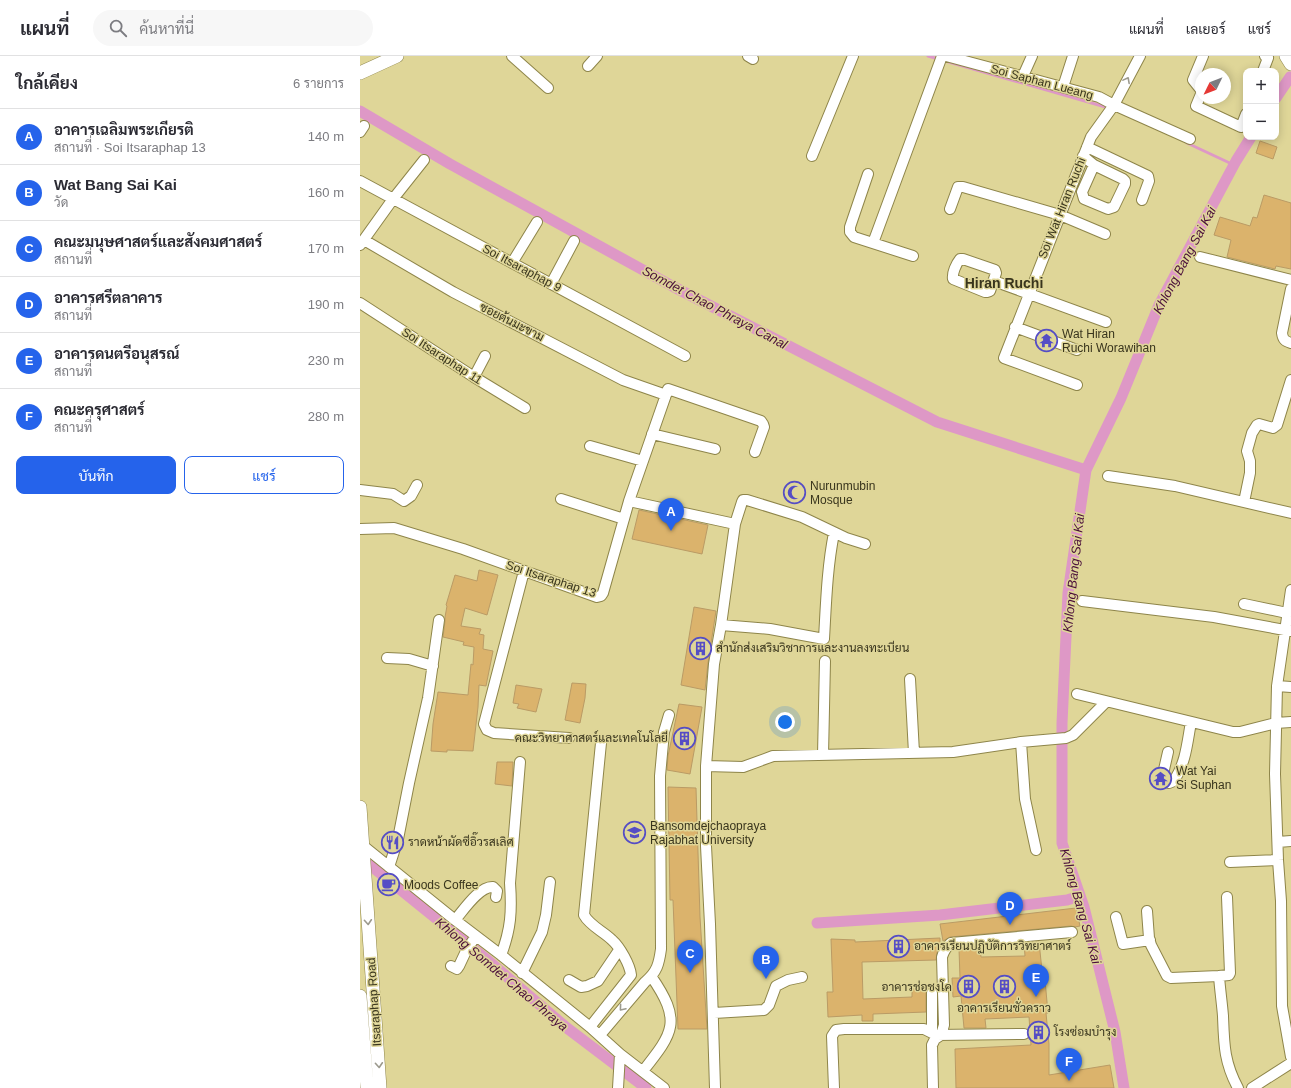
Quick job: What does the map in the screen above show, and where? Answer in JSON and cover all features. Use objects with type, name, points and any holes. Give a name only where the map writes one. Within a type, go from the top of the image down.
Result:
[{"type":"main road","points":[[360,73],[396,56]]},
{"type":"main road","points":[[1286,56],[1291,64]]},
{"type":"main road","points":[[360,807],[362,850]]},
{"type":"main road","name":"Itsaraphap Road","points":[[362,850],[365,869],[380,1088]]},
{"type":"main road","points":[[360,996],[367,1088]]},
{"type":"street","points":[[512,56],[548,88]]},
{"type":"street","points":[[588,66],[597,56]]},
{"type":"street","points":[[812,156],[853,56]]},
{"type":"street","points":[[872,243],[942,56]]},
{"type":"street","name":"Soi Saphan Lueang","points":[[946,56],[1099,96],[1111,109],[1190,139]]},
{"type":"street","points":[[1023,76],[1032,56]]},
{"type":"street","points":[[1063,87],[1073,56]]},
{"type":"street","name":"Soi Wat Hiran Ruchi","points":[[1077,385],[1004,358],[1091,137],[1111,109],[1140,56]]},
{"type":"street","points":[[1198,68],[1203,56]]},
{"type":"street","points":[[1264,68],[1268,58],[1265,56]]},
{"type":"street","points":[[1197,104],[1196,106],[1241,127],[1243,122]]},
{"type":"street","points":[[1085,151],[1094,165],[1125,181],[1114,207],[1111,209],[1084,199],[1082,192],[1094,165]]},
{"type":"street","points":[[1085,151],[1148,176],[1149,181],[1142,200]]},
{"type":"street","points":[[362,243],[393,199],[424,160]]},
{"type":"street","points":[[868,174],[850,232],[854,237],[913,256]]},
{"type":"street","name":"Soi Itsaraphap 9","points":[[360,181],[685,356]]},
{"type":"street","points":[[950,209],[958,187],[963,187],[1060,215],[1105,234]]},
{"type":"street","points":[[512,263],[537,222]]},
{"type":"street","points":[[551,284],[574,241]]},
{"type":"street","name":"ซอยต้นมะขาม","points":[[362,243],[617,377],[761,421],[764,427],[755,452]]},
{"type":"street","points":[[1200,257],[1291,280]]},
{"type":"street","points":[[994,282],[1106,322]]},
{"type":"street","points":[[1291,289],[1289,306],[1282,333],[1282,338],[1291,343]]},
{"type":"street","name":"Soi Itsaraphap 11","points":[[360,303],[474,377],[525,408]]},
{"type":"street","points":[[1015,327],[1077,350]]},
{"type":"street","points":[[474,377],[485,356]]},
{"type":"street","points":[[1244,502],[1250,473],[1250,461],[1247,451],[1252,433],[1259,424],[1273,428],[1277,425],[1287,404],[1291,380]]},
{"type":"street","name":"Soi Itsaraphap 13","points":[[360,529],[394,528],[463,549],[597,597],[601,596],[629,500],[667,392]]},
{"type":"street","points":[[652,434],[714,449]]},
{"type":"street","points":[[590,446],[643,461]]},
{"type":"street","points":[[1108,476],[1175,486],[1291,513]]},
{"type":"street","points":[[360,490],[393,494],[404,501],[411,496],[417,485]]},
{"type":"street","points":[[561,499],[624,519]]},
{"type":"street","points":[[629,500],[735,524]]},
{"type":"street","points":[[715,1088],[714,1013],[706,846],[706,766],[714,664],[735,524],[743,500],[747,500],[802,517],[834,533],[865,544]]},
{"type":"street","points":[[721,625],[770,629],[824,639],[826,593],[834,533]]},
{"type":"street","points":[[524,571],[484,724],[487,730],[494,733],[569,738]]},
{"type":"street","points":[[1291,590],[1288,630],[1277,686],[1275,774],[1278,860],[1286,957],[1282,1006],[1291,1057]]},
{"type":"street","points":[[1082,601],[1214,617],[1288,630]]},
{"type":"street","points":[[1244,604],[1289,608]]},
{"type":"street","points":[[389,867],[398,839],[428,698],[439,620]]},
{"type":"street","points":[[387,658],[409,659],[432,666]]},
{"type":"street","points":[[822,755],[824,661]]},
{"type":"street","points":[[910,679],[914,753]]},
{"type":"street","points":[[1277,686],[1291,687]]},
{"type":"street","points":[[1076,694],[1233,732],[1240,732],[1276,722],[1291,722]]},
{"type":"street","points":[[706,766],[743,767],[773,756],[953,752],[1066,737],[1106,702]]},
{"type":"street","points":[[600,1035],[648,979],[658,965],[661,949],[660,776],[664,732],[669,715]]},
{"type":"street","points":[[1168,752],[1163,774],[1165,780],[1169,782],[1174,781],[1180,771],[1184,760],[1191,722]]},
{"type":"street","points":[[1021,742],[1024,794],[1036,850]]},
{"type":"street","points":[[590,1027],[631,975],[630,968],[613,941],[588,921],[584,915],[601,743]]},
{"type":"street","points":[[501,955],[507,940],[511,922],[512,901],[510,883],[520,762]]},
{"type":"street","points":[[1278,842],[1291,841]]},
{"type":"street","points":[[362,850],[389,867],[455,920],[472,943],[501,955],[600,1035],[619,1058],[643,1071],[664,1088]]},
{"type":"street","points":[[1230,862],[1278,860]]},
{"type":"street","points":[[522,973],[542,932],[546,915],[550,882]]},
{"type":"street","points":[[455,920],[479,893],[486,888],[493,887],[497,891],[496,897]]},
{"type":"street","points":[[1147,911],[1150,940],[1154,952],[1168,977],[1229,975],[1227,897]]},
{"type":"street","points":[[1116,917],[1123,944],[1150,940]]},
{"type":"street","points":[[933,1088],[932,1045],[937,1034],[944,1025],[942,957],[946,947],[951,943],[1072,932]]},
{"type":"street","points":[[450,966],[457,969],[472,943]]},
{"type":"street","points":[[569,980],[581,987],[598,981],[619,950]]},
{"type":"street","points":[[631,975],[648,979],[663,992],[670,1009],[671,1022],[668,1036],[643,1071]]},
{"type":"street","points":[[1219,976],[1224,1045],[1229,1066],[1238,1088]]},
{"type":"street","points":[[714,1013],[764,1010],[769,1005],[776,986],[788,980],[802,977]]},
{"type":"street","points":[[932,993],[937,1034]]},
{"type":"street","points":[[834,1088],[832,1036],[836,1030],[924,1030],[937,1034],[1024,1034]]},
{"type":"street","points":[[618,1088],[619,1058]]},
{"type":"street","points":[[1252,1088],[1291,1063]]},
{"type":"building","points":[[1260,141],[1277,147],[1273,159],[1256,153]]},
{"type":"building","points":[[1264,195],[1291,203],[1291,269],[1276,266],[1275,269],[1227,257],[1231,240],[1214,235],[1220,217],[1250,226],[1253,217],[1257,218]]},
{"type":"building","points":[[639,510],[708,525],[702,554],[632,539]]},
{"type":"building","points":[[479,570],[498,575],[487,615],[465,608],[461,626],[481,629],[479,634],[484,635],[483,649],[493,651],[486,686],[479,685],[473,751],[431,751],[438,692],[468,695],[471,664],[473,665],[474,647],[463,645],[464,642],[443,637],[446,605],[455,575],[477,581]]},
{"type":"building","name":"สำนักส่งเสริมวิชาการและงานลงทะเบียน","points":[[694,607],[716,611],[705,690],[681,685]]},
{"type":"building","points":[[572,683],[586,684],[580,723],[565,720]]},
{"type":"building","points":[[516,685],[542,689],[536,712],[517,708],[519,704],[513,703]]},
{"type":"building","name":"คณะวิทยาศาสตร์และเทคโนโลยี","points":[[679,704],[702,707],[690,774],[667,770],[668,756]]},
{"type":"building","points":[[497,762],[513,762],[512,786],[495,784]]},
{"type":"building","points":[[668,787],[696,788],[700,917],[707,1029],[678,1029],[673,900],[670,900]]},
{"type":"building","points":[[1076,908],[1080,926],[950,937],[943,941],[940,924]]},
{"type":"building","points":[[940,938],[940,945],[936,960],[862,962],[863,999],[912,997],[912,989],[927,989],[926,1012],[873,1014],[873,1021],[862,1021],[862,1015],[828,1017],[827,992],[833,992],[831,939],[855,940],[855,942]]},
{"type":"building","points":[[1039,942],[1048,1013],[1046,1013],[1049,1044],[1049,1075],[1110,1065],[1114,1088],[956,1088],[955,1049],[1031,1045],[1029,1017],[985,1019],[986,1028],[964,1028],[961,996],[953,997],[952,978],[960,978],[959,949],[980,947],[981,957],[1025,956],[1024,943]]},
{"type":"waterway","points":[[928,56],[1109,108]]},
{"type":"waterway","name":"Khlong Bang Sai Kai","points":[[1279,94],[1290,77]]},
{"type":"waterway","name":"Somdet Chao Phraya Canal","points":[[360,111],[450,164],[674,287],[937,422],[1086,470]]},
{"type":"waterway","name":"Khlong Bang Sai Kai","points":[[1124,1088],[1115,1032],[1084,907],[1062,843],[1062,723],[1068,593],[1086,470],[1121,398],[1159,305],[1236,161],[1249,140]]},
{"type":"waterway","points":[[1187,143],[1234,165]]},
{"type":"waterway","name":"Khlong Somdet Chao Phraya","points":[[360,857],[485,958],[567,1028],[646,1088]]},
{"type":"waterway","points":[[817,923],[940,915],[1067,900],[1080,896]]},
{"type":"place","name":"Wat Hiran Ruchi Worawihan","points":[[1047,341]]},
{"type":"place","name":"Nurunmubin Mosque","points":[[795,493]]},
{"type":"place","name":"อาคารเฉลิมพระเกียรติ","points":[[671,531]]},
{"type":"place","name":"สำนักส่งเสริมวิชาการและงานลงทะเบียน","points":[[700,648]]},
{"type":"place","name":"คณะวิทยาศาสตร์และเทคโนโลยี","points":[[684,738]]},
{"type":"place","name":"Wat Yai Si Suphan","points":[[1161,778]]},
{"type":"place","name":"Bansomdejchaopraya Rajabhat University","points":[[634,833]]},
{"type":"place","name":"ราดหน้าผัดซีอิ๊วรสเลิศ","points":[[392,842]]},
{"type":"place","name":"Moods Coffee","points":[[388,885]]},
{"type":"place","name":"อาคารศรีตลาคาร","points":[[1010,925]]},
{"type":"place","name":"อาคารเรียนปฏิบัติการวิทยาศาตร์","points":[[898,946]]},
{"type":"place","name":"คณะมนุษศาสตร์และสังคมศาสตร์","points":[[690,973]]},
{"type":"place","name":"Wat Bang Sai Kai","points":[[766,979]]},
{"type":"place","name":"อาคารช่อชงโค","points":[[968,987]]},
{"type":"place","name":"อาคารเรียนชั่วคราว","points":[[1004,987]]},
{"type":"place","name":"อาคารดนตรีอนุสรณ์","points":[[1036,997]]},
{"type":"place","name":"โรงซ่อมบำรุง","points":[[1039,1032]]},
{"type":"place","name":"คณะครุศาสตร์","points":[[1069,1081]]},
{"type":"district","name":"Hiran Ruchi","points":[[1004,283]]}]
